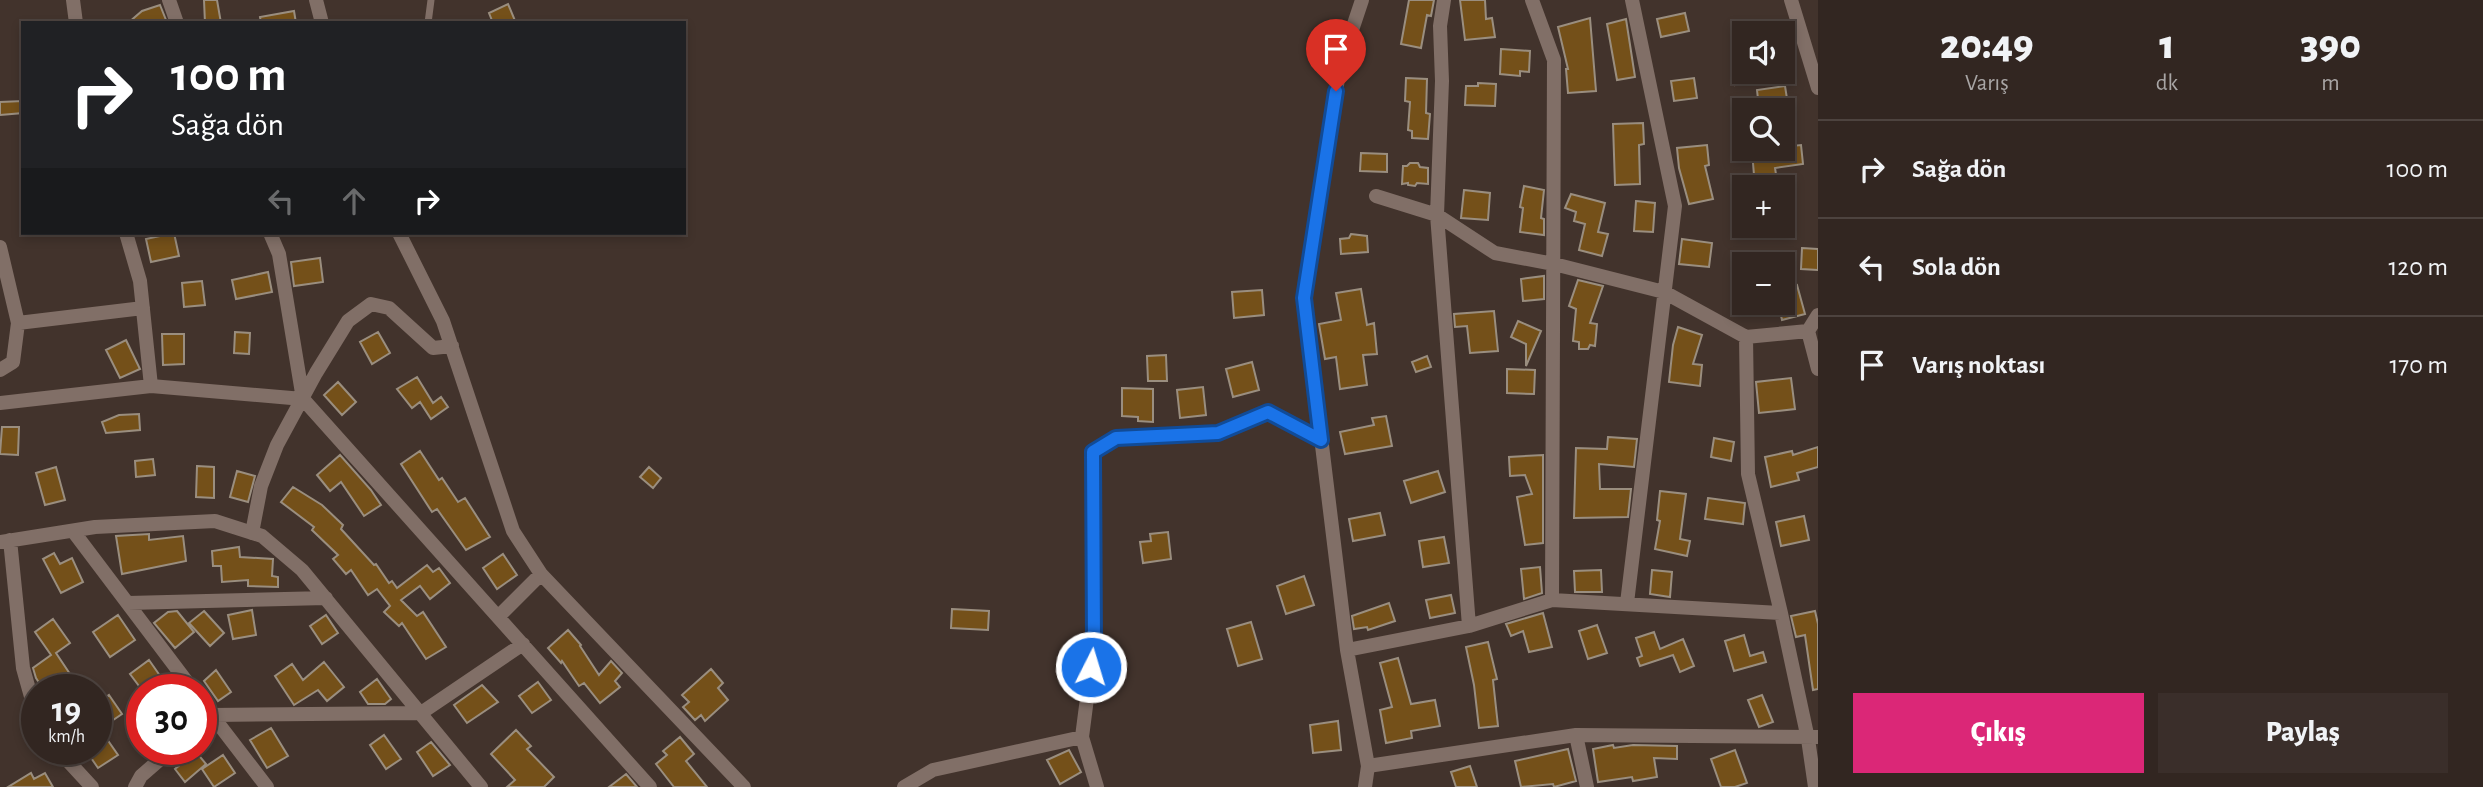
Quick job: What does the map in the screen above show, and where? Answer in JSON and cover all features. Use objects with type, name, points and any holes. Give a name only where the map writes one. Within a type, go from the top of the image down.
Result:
[{"type":"street","points":[[73,0],[76,21]]},
{"type":"street","points":[[169,0],[176,21]]},
{"type":"street","points":[[316,0],[321,21]]},
{"type":"street","points":[[1362,0],[1340,66],[1304,298],[1347,650],[1368,766],[1364,787]]},
{"type":"street","points":[[1444,0],[1440,26],[1442,81],[1437,215],[1469,625]]},
{"type":"street","points":[[1532,0],[1554,60],[1552,600]]},
{"type":"street","points":[[1627,603],[1675,206],[1632,0]]},
{"type":"street","points":[[1791,0],[1818,88]]},
{"type":"street","points":[[1376,196],[1437,215],[1496,253],[1553,264],[1664,292],[1746,337],[1808,331]]},
{"type":"street","points":[[127,235],[140,281],[151,386]]},
{"type":"street","points":[[271,235],[279,254],[303,399],[650,787]]},
{"type":"street","points":[[400,235],[443,321],[513,531],[541,573],[744,787]]},
{"type":"street","points":[[0,247],[18,323],[13,362],[0,370]]},
{"type":"street","points":[[252,533],[261,486],[277,446],[348,320],[370,304],[389,308],[433,348],[452,346]]},
{"type":"street","points":[[18,323],[143,308]]},
{"type":"street","points":[[1818,315],[1808,331],[1818,369]]},
{"type":"street","points":[[1746,337],[1748,474],[1813,738],[1815,787]]},
{"type":"street","points":[[0,403],[151,386],[303,399]]},
{"type":"street","points":[[1097,787],[1082,737],[1094,644],[1093,452],[1116,438],[1218,433],[1268,412],[1321,440]]},
{"type":"street","points":[[25,674],[5,541],[95,527],[215,521],[262,536],[302,570],[481,787]]},
{"type":"street","points":[[73,531],[181,674]]},
{"type":"street","points":[[498,617],[541,573]]},
{"type":"street","points":[[128,603],[326,598]]},
{"type":"street","points":[[1347,650],[1469,625],[1552,600],[1781,613]]},
{"type":"street","points":[[217,720],[421,713],[523,644]]},
{"type":"street","points":[[217,731],[267,787]]},
{"type":"street","points":[[1368,766],[1576,735],[1813,738]]},
{"type":"street","points":[[1576,735],[1587,787]]},
{"type":"street","points":[[904,787],[933,770],[1082,737]]},
{"type":"street","points":[[72,765],[92,787]]},
{"type":"street","points":[[135,787],[141,776],[154,765]]},
{"type":"lane","points":[[428,21],[431,0]]},
{"type":"building","points":[[204,0],[217,0],[221,21],[205,21]]},
{"type":"building","points":[[1409,0],[1434,0],[1431,16],[1427,15],[1421,48],[1401,44]]},
{"type":"building","points":[[1460,0],[1485,0],[1486,19],[1492,18],[1495,37],[1465,40]]},
{"type":"building","points":[[508,4],[515,21],[492,21],[489,13]]},
{"type":"building","points":[[160,5],[166,20],[130,21],[142,11]]},
{"type":"building","points":[[294,11],[296,21],[261,21],[260,17]]},
{"type":"building","points":[[1685,13],[1689,31],[1661,37],[1657,19]]},
{"type":"building","points":[[1590,18],[1596,91],[1568,93],[1568,69],[1558,27]]},
{"type":"building","points":[[1626,19],[1635,77],[1617,80],[1607,24]]},
{"type":"building","points":[[1501,49],[1530,51],[1529,72],[1520,71],[1520,76],[1500,74]]},
{"type":"building","points":[[1406,78],[1427,79],[1426,113],[1430,114],[1428,139],[1412,138],[1412,131],[1408,130],[1410,102],[1405,101]]},
{"type":"building","points":[[1694,78],[1697,98],[1674,101],[1671,81]]},
{"type":"building","points":[[1478,83],[1496,84],[1495,106],[1465,105],[1466,86],[1478,86]]},
{"type":"building","points":[[1785,86],[1787,98],[1758,98],[1757,90]]},
{"type":"building","points":[[21,101],[21,113],[0,115],[0,102]]},
{"type":"building","points":[[1643,123],[1644,144],[1639,145],[1640,184],[1615,185],[1613,124]]},
{"type":"building","points":[[1707,145],[1709,165],[1705,166],[1713,199],[1689,204],[1679,168],[1677,148]]},
{"type":"building","points":[[1801,145],[1803,164],[1775,168],[1776,175],[1754,175],[1753,161],[1795,161],[1795,146]]},
{"type":"building","points":[[1361,153],[1387,154],[1387,172],[1360,171]]},
{"type":"building","points":[[1418,163],[1420,167],[1428,168],[1428,184],[1402,184],[1403,166]]},
{"type":"building","points":[[1524,186],[1544,190],[1541,218],[1544,219],[1544,235],[1520,232],[1523,208],[1520,207]]},
{"type":"building","points":[[1464,190],[1490,193],[1488,220],[1461,218]]},
{"type":"building","points":[[1571,194],[1605,203],[1598,232],[1608,234],[1602,256],[1579,250],[1585,224],[1574,221],[1576,212],[1565,208]]},
{"type":"building","points":[[1636,201],[1655,203],[1653,232],[1634,231]]},
{"type":"building","points":[[1351,234],[1367,236],[1368,252],[1341,254],[1340,239],[1349,238]]},
{"type":"building","points":[[174,235],[179,256],[151,262],[146,239]]},
{"type":"building","points":[[1682,239],[1712,243],[1709,267],[1679,264]]},
{"type":"building","points":[[1802,248],[1818,249],[1818,270],[1801,269]]},
{"type":"building","points":[[320,258],[323,282],[294,286],[291,262]]},
{"type":"building","points":[[268,272],[272,292],[236,299],[232,280]]},
{"type":"building","points":[[1544,276],[1544,299],[1523,301],[1521,279]]},
{"type":"building","points":[[1578,280],[1603,286],[1590,323],[1597,324],[1595,346],[1590,345],[1588,349],[1579,349],[1579,342],[1573,341],[1576,309],[1569,306]]},
{"type":"building","points":[[202,281],[205,305],[184,307],[182,283]]},
{"type":"building","points":[[1795,286],[1805,314],[1782,320],[1781,315],[1795,315]]},
{"type":"building","points":[[1361,289],[1367,325],[1374,323],[1377,354],[1363,355],[1367,385],[1340,389],[1336,357],[1325,359],[1319,324],[1341,320],[1336,293]]},
{"type":"building","points":[[1262,290],[1264,315],[1234,318],[1232,292]]},
{"type":"building","points":[[1494,311],[1498,351],[1470,353],[1467,326],[1455,327],[1454,314]]},
{"type":"building","points":[[1518,321],[1541,331],[1526,366],[1526,344],[1511,337]]},
{"type":"building","points":[[1678,327],[1702,335],[1693,364],[1702,365],[1700,386],[1669,382]]},
{"type":"building","points":[[235,332],[250,333],[249,354],[234,353]]},
{"type":"building","points":[[378,332],[390,353],[372,364],[360,342]]},
{"type":"building","points":[[162,334],[184,334],[184,364],[163,365]]},
{"type":"building","points":[[126,340],[140,369],[120,378],[106,350]]},
{"type":"building","points":[[1166,355],[1167,381],[1148,381],[1147,356]]},
{"type":"building","points":[[1427,356],[1431,367],[1416,372],[1412,362]]},
{"type":"building","points":[[1252,362],[1259,390],[1233,397],[1226,369]]},
{"type":"building","points":[[1507,369],[1535,370],[1534,394],[1507,393]]},
{"type":"building","points":[[417,377],[433,403],[441,397],[448,407],[431,419],[420,402],[412,408],[397,389]]},
{"type":"building","points":[[1791,378],[1795,409],[1759,413],[1756,382]]},
{"type":"building","points":[[338,382],[356,402],[342,415],[324,395]]},
{"type":"building","points":[[1203,387],[1206,415],[1180,418],[1177,390]]},
{"type":"building","points":[[1122,388],[1153,389],[1153,422],[1122,416]]},
{"type":"building","points":[[139,414],[140,430],[106,433],[102,422],[119,415]]},
{"type":"building","points":[[1386,416],[1392,446],[1345,454],[1340,432],[1374,425],[1372,418]]},
{"type":"building","points":[[2,427],[19,427],[18,455],[0,454]]},
{"type":"building","points":[[1608,437],[1637,439],[1634,467],[1599,464],[1600,489],[1631,489],[1628,517],[1574,518],[1576,448],[1607,449]]},
{"type":"building","points":[[1714,438],[1734,442],[1731,461],[1711,457]]},
{"type":"building","points":[[1818,447],[1818,467],[1797,473],[1799,480],[1771,487],[1765,457],[1792,451],[1793,455]]},
{"type":"building","points":[[420,451],[458,502],[465,498],[490,537],[466,550],[437,509],[432,512],[401,464]]},
{"type":"building","points":[[340,455],[381,505],[364,516],[341,482],[330,491],[317,475]]},
{"type":"building","points":[[1543,455],[1543,543],[1525,545],[1517,497],[1532,494],[1525,475],[1510,476],[1509,457]]},
{"type":"building","points":[[153,459],[155,475],[136,477],[135,461]]},
{"type":"building","points":[[197,466],[214,467],[214,498],[196,497]]},
{"type":"building","points":[[56,467],[65,500],[45,505],[36,473]]},
{"type":"building","points":[[649,467],[661,478],[653,488],[640,477]]},
{"type":"building","points":[[237,471],[255,476],[248,502],[230,497]]},
{"type":"building","points":[[1438,471],[1445,492],[1411,503],[1404,481]]},
{"type":"building","points":[[293,487],[322,505],[343,525],[341,529],[374,565],[376,564],[389,583],[392,581],[397,588],[427,565],[433,572],[439,568],[450,583],[430,599],[420,586],[401,600],[417,616],[423,612],[446,647],[426,659],[402,623],[399,626],[384,612],[390,606],[377,589],[368,595],[351,570],[346,574],[333,559],[338,555],[312,530],[314,527],[281,502]]},
{"type":"building","points":[[1660,491],[1686,494],[1680,539],[1690,541],[1687,556],[1655,549],[1660,521],[1657,520]]},
{"type":"building","points":[[1708,498],[1745,503],[1743,524],[1705,519]]},
{"type":"building","points":[[1380,513],[1385,535],[1353,541],[1349,519]]},
{"type":"building","points":[[1804,516],[1809,540],[1781,546],[1776,522]]},
{"type":"building","points":[[1168,532],[1171,559],[1143,563],[1140,542],[1151,541],[1150,534]]},
{"type":"building","points":[[149,534],[149,540],[183,536],[186,561],[122,574],[116,536]]},
{"type":"building","points":[[1444,537],[1449,563],[1423,567],[1419,541]]},
{"type":"building","points":[[239,547],[240,557],[273,559],[272,576],[278,577],[278,587],[248,586],[248,580],[222,582],[221,566],[213,566],[212,551]]},
{"type":"building","points":[[54,553],[60,564],[72,558],[83,582],[61,593],[43,559]]},
{"type":"building","points":[[503,554],[517,575],[497,589],[483,568]]},
{"type":"building","points":[[1540,567],[1542,593],[1524,599],[1521,569]]},
{"type":"building","points":[[1601,570],[1602,592],[1575,592],[1574,571]]},
{"type":"building","points":[[1652,570],[1672,572],[1670,597],[1650,594]]},
{"type":"building","points":[[1304,576],[1314,605],[1286,614],[1277,586]]},
{"type":"building","points":[[1451,595],[1455,613],[1430,618],[1426,600]]},
{"type":"building","points":[[1389,603],[1395,621],[1368,630],[1367,627],[1354,629],[1352,616]]},
{"type":"building","points":[[952,609],[989,611],[988,630],[951,628]]},
{"type":"building","points":[[252,610],[256,635],[233,639],[228,615]]},
{"type":"building","points":[[177,611],[194,632],[175,648],[154,623],[168,612]]},
{"type":"building","points":[[204,611],[224,633],[210,646],[189,623]]},
{"type":"building","points":[[1815,611],[1818,624],[1818,689],[1813,690],[1805,635],[1796,637],[1791,616]]},
{"type":"building","points":[[1543,613],[1552,647],[1529,652],[1523,631],[1511,636],[1506,624]]},
{"type":"building","points":[[118,615],[135,640],[110,657],[93,632]]},
{"type":"building","points":[[326,615],[338,633],[322,644],[310,626]]},
{"type":"building","points":[[53,619],[70,643],[56,653],[70,674],[35,674],[33,668],[51,655],[35,632]]},
{"type":"building","points":[[1251,622],[1262,659],[1238,666],[1227,629]]},
{"type":"building","points":[[1597,625],[1607,653],[1588,659],[1579,631]]},
{"type":"building","points":[[568,630],[581,645],[599,675],[611,661],[622,673],[615,681],[620,687],[600,703],[584,683],[579,686],[562,661],[561,663],[548,648]]},
{"type":"building","points":[[1654,632],[1660,649],[1683,639],[1694,666],[1680,672],[1673,655],[1640,666],[1637,658],[1642,656],[1636,638]]},
{"type":"building","points":[[1744,635],[1750,656],[1763,652],[1766,662],[1734,671],[1725,641]]},
{"type":"building","points":[[1488,642],[1497,679],[1493,680],[1498,726],[1479,728],[1466,647]]},
{"type":"building","points":[[1398,658],[1411,704],[1435,700],[1440,726],[1411,731],[1412,738],[1386,743],[1380,710],[1392,707],[1380,663]]},
{"type":"building","points":[[149,660],[159,674],[130,674]]},
{"type":"building","points":[[324,662],[344,687],[327,701],[318,690],[294,705],[275,676],[292,664],[303,680]]},
{"type":"building","points":[[711,669],[723,683],[718,688],[728,700],[705,721],[701,715],[695,720],[683,707],[689,702],[682,695]]},
{"type":"building","points":[[216,670],[231,692],[218,701],[217,674],[212,674]]},
{"type":"building","points":[[377,679],[391,699],[385,704],[368,704],[360,692]]},
{"type":"building","points":[[538,682],[551,700],[532,713],[519,696]]},
{"type":"building","points":[[482,685],[498,702],[467,723],[454,705]]},
{"type":"building","points":[[1762,695],[1773,722],[1759,727],[1748,700]]},
{"type":"building","points":[[112,699],[122,714],[112,721]]},
{"type":"building","points":[[1338,721],[1341,750],[1313,753],[1310,725]]},
{"type":"building","points":[[271,728],[288,756],[267,768],[250,740]]},
{"type":"building","points":[[516,730],[531,746],[527,749],[554,777],[544,787],[507,787],[515,780],[491,754]]},
{"type":"building","points":[[384,735],[401,759],[386,769],[370,745]]},
{"type":"building","points":[[680,737],[694,754],[686,761],[707,787],[674,787],[656,764],[667,755],[663,751]]},
{"type":"building","points":[[431,742],[450,765],[433,776],[417,752]]},
{"type":"building","points":[[1613,745],[1614,748],[1633,745],[1677,746],[1677,759],[1654,758],[1657,777],[1633,781],[1632,777],[1598,782],[1593,749]]},
{"type":"building","points":[[112,746],[118,755],[112,759]]},
{"type":"building","points":[[1568,749],[1576,781],[1554,787],[1553,784],[1521,787],[1515,761]]},
{"type":"building","points":[[1069,750],[1081,772],[1060,784],[1047,760]]},
{"type":"building","points":[[1735,750],[1747,783],[1735,787],[1721,787],[1711,759]]},
{"type":"building","points":[[223,755],[235,773],[214,787],[202,769],[208,765],[217,765],[217,759]]},
{"type":"building","points":[[180,765],[205,765],[185,782],[175,769]]},
{"type":"building","points":[[1470,766],[1477,787],[1456,787],[1451,772]]},
{"type":"building","points":[[31,773],[34,779],[45,773],[53,787],[8,787]]},
{"type":"building","points":[[626,774],[637,787],[609,787]]},
{"type":"route","points":[[1091,667],[1094,644],[1093,452],[1116,438],[1218,433],[1268,412],[1321,440],[1304,298],[1336,91]]}]
